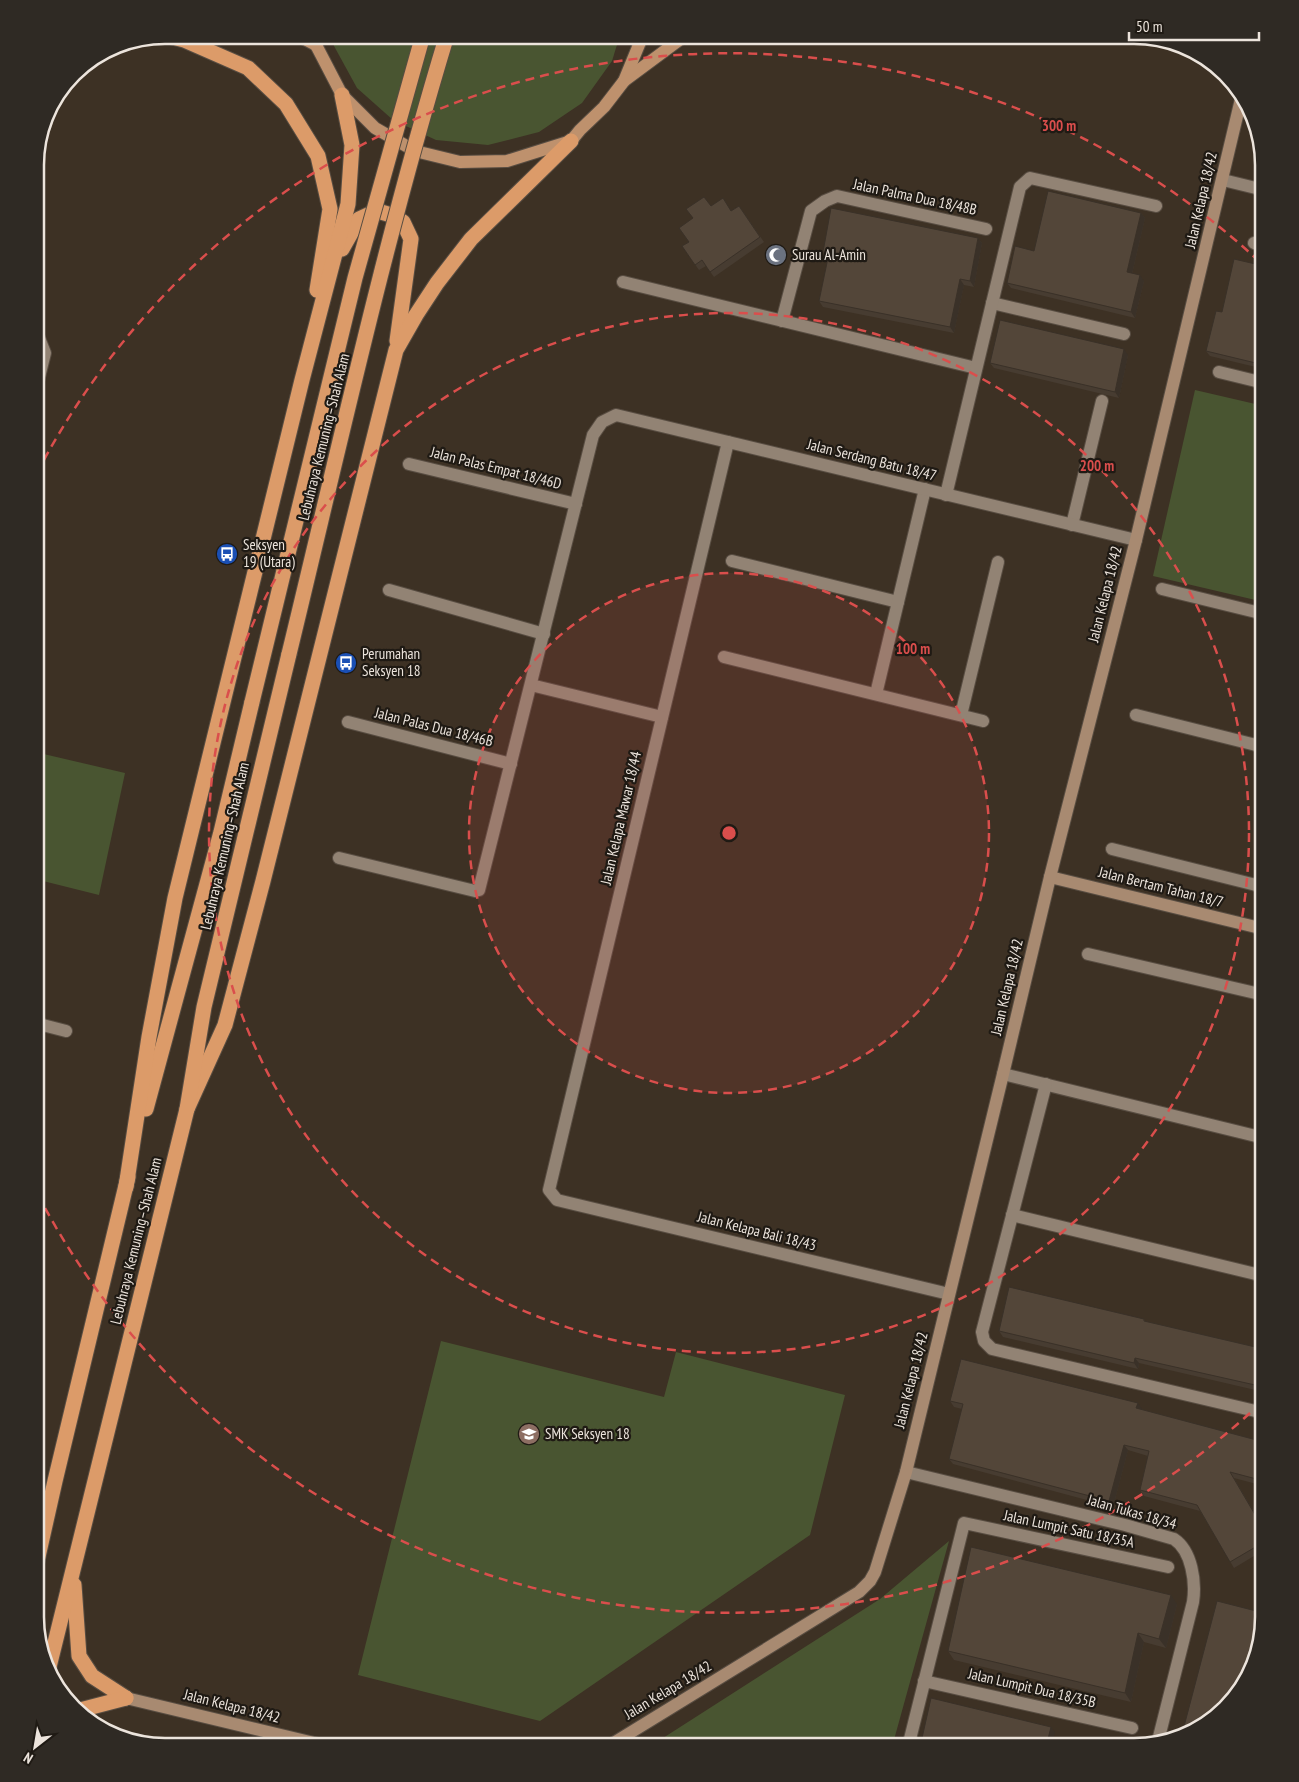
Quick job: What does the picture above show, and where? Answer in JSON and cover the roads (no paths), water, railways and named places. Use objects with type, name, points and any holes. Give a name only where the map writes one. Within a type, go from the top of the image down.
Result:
[{"type":"highway","points":[[193,44],[248,68],[286,104],[318,156],[330,209],[302,380]]},
{"type":"highway","name":"Lebuhraya Kemuning–Shah Alam","points":[[44,1530],[126,1187],[221,832],[355,278],[420,44]]},
{"type":"highway","name":"Lebuhraya Kemuning–Shah Alam","points":[[51,1656],[187,1108],[204,1007],[380,280],[424,109],[444,44]]},
{"type":"highway","points":[[126,1187],[149,1036],[175,898],[302,380],[348,204],[352,145],[342,95]]},
{"type":"highway","points":[[396,350],[416,314],[471,239],[571,141]]},
{"type":"highway","points":[[187,1108],[225,1025],[263,881],[396,350],[411,239],[402,222],[391,215],[381,212],[372,213],[359,219],[331,270]]},
{"type":"highway","points":[[44,1506],[55,1481]]},
{"type":"highway","points":[[73,1571],[79,1656],[92,1676],[126,1698]]},
{"type":"highway","points":[[86,1709],[126,1698]]},
{"type":"main road","points":[[317,44],[342,95],[375,128],[415,151],[460,162],[507,161],[571,141],[604,107],[624,81],[639,44]]},
{"type":"main road","points":[[624,81],[674,44]]},
{"type":"street","name":"Jalan Kelapa 18/42","points":[[622,1738],[859,1592],[870,1581],[875,1572],[906,1472],[1050,877],[1136,540],[1240,105]]},
{"type":"street","points":[[946,495],[1020,187],[1030,178],[1156,206]]},
{"type":"street","points":[[1222,180],[1255,188]]},
{"type":"street","name":"Jalan Palma Dua 18/48B","points":[[782,321],[811,211],[825,201],[837,196],[986,229]]},
{"type":"street","points":[[623,282],[976,368]]},
{"type":"street","points":[[992,303],[1124,334]]},
{"type":"street","points":[[1219,372],[1255,381]]},
{"type":"street","points":[[1072,525],[1102,401]]},
{"type":"street","name":"Jalan Serdang Batu 18/47","points":[[576,504],[594,435],[602,422],[616,415],[1136,540]]},
{"type":"street","name":"Jalan Kelapa Mawar 18/44","points":[[557,1200],[549,1190],[728,442]]},
{"type":"street","name":"Jalan Palas Empat 18/46D","points":[[409,464],[576,504]]},
{"type":"street","points":[[876,694],[925,490]]},
{"type":"street","points":[[339,858],[475,891],[480,890],[576,504]]},
{"type":"street","points":[[732,561],[898,602]]},
{"type":"street","points":[[961,715],[998,562]]},
{"type":"street","points":[[1162,589],[1255,612]]},
{"type":"street","points":[[389,590],[544,634]]},
{"type":"street","points":[[724,657],[983,721]]},
{"type":"street","points":[[531,685],[662,717]]},
{"type":"street","points":[[1136,715],[1255,745]]},
{"type":"street","name":"Jalan Palas Dua 18/46B","points":[[348,722],[511,764]]},
{"type":"street","points":[[1112,850],[1255,885]]},
{"type":"street","name":"Jalan Bertam Tahan 18/7","points":[[1050,877],[1255,928]]},
{"type":"street","points":[[1088,954],[1255,993]]},
{"type":"street","points":[[44,1025],[66,1031]]},
{"type":"street","points":[[1003,1074],[1255,1136]]},
{"type":"street","points":[[1046,1084],[982,1332],[984,1341],[992,1349],[1255,1411]]},
{"type":"street","name":"Jalan Kelapa Bali 18/43","points":[[557,1200],[949,1294]]},
{"type":"street","points":[[1012,1214],[1255,1274]]},
{"type":"street","name":"Jalan Tukas 18/34","points":[[906,1472],[1125,1525],[1174,1539],[1180,1543],[1184,1548],[1191,1568],[1194,1592],[1193,1602],[1159,1735]]},
{"type":"street","name":"Jalan Lumpit Satu 18/35A","points":[[924,1680],[964,1523],[1168,1567]]},
{"type":"street","points":[[910,1738],[924,1680]]},
{"type":"street","name":"Jalan Lumpit Dua 18/35B","points":[[924,1680],[1132,1728]]},
{"type":"street","name":"Jalan Kelapa 18/42","points":[[126,1698],[293,1738]]},
{"type":"place","name":"Surau Al-Amin","points":[[776,255]]},
{"type":"place","name":"Seksyen 19 (Utara)","points":[[227,554]]},
{"type":"place","name":"Perumahan Seksyen 18","points":[[346,663]]},
{"type":"place","name":"SMK Seksyen 18","points":[[529,1434]]}]
